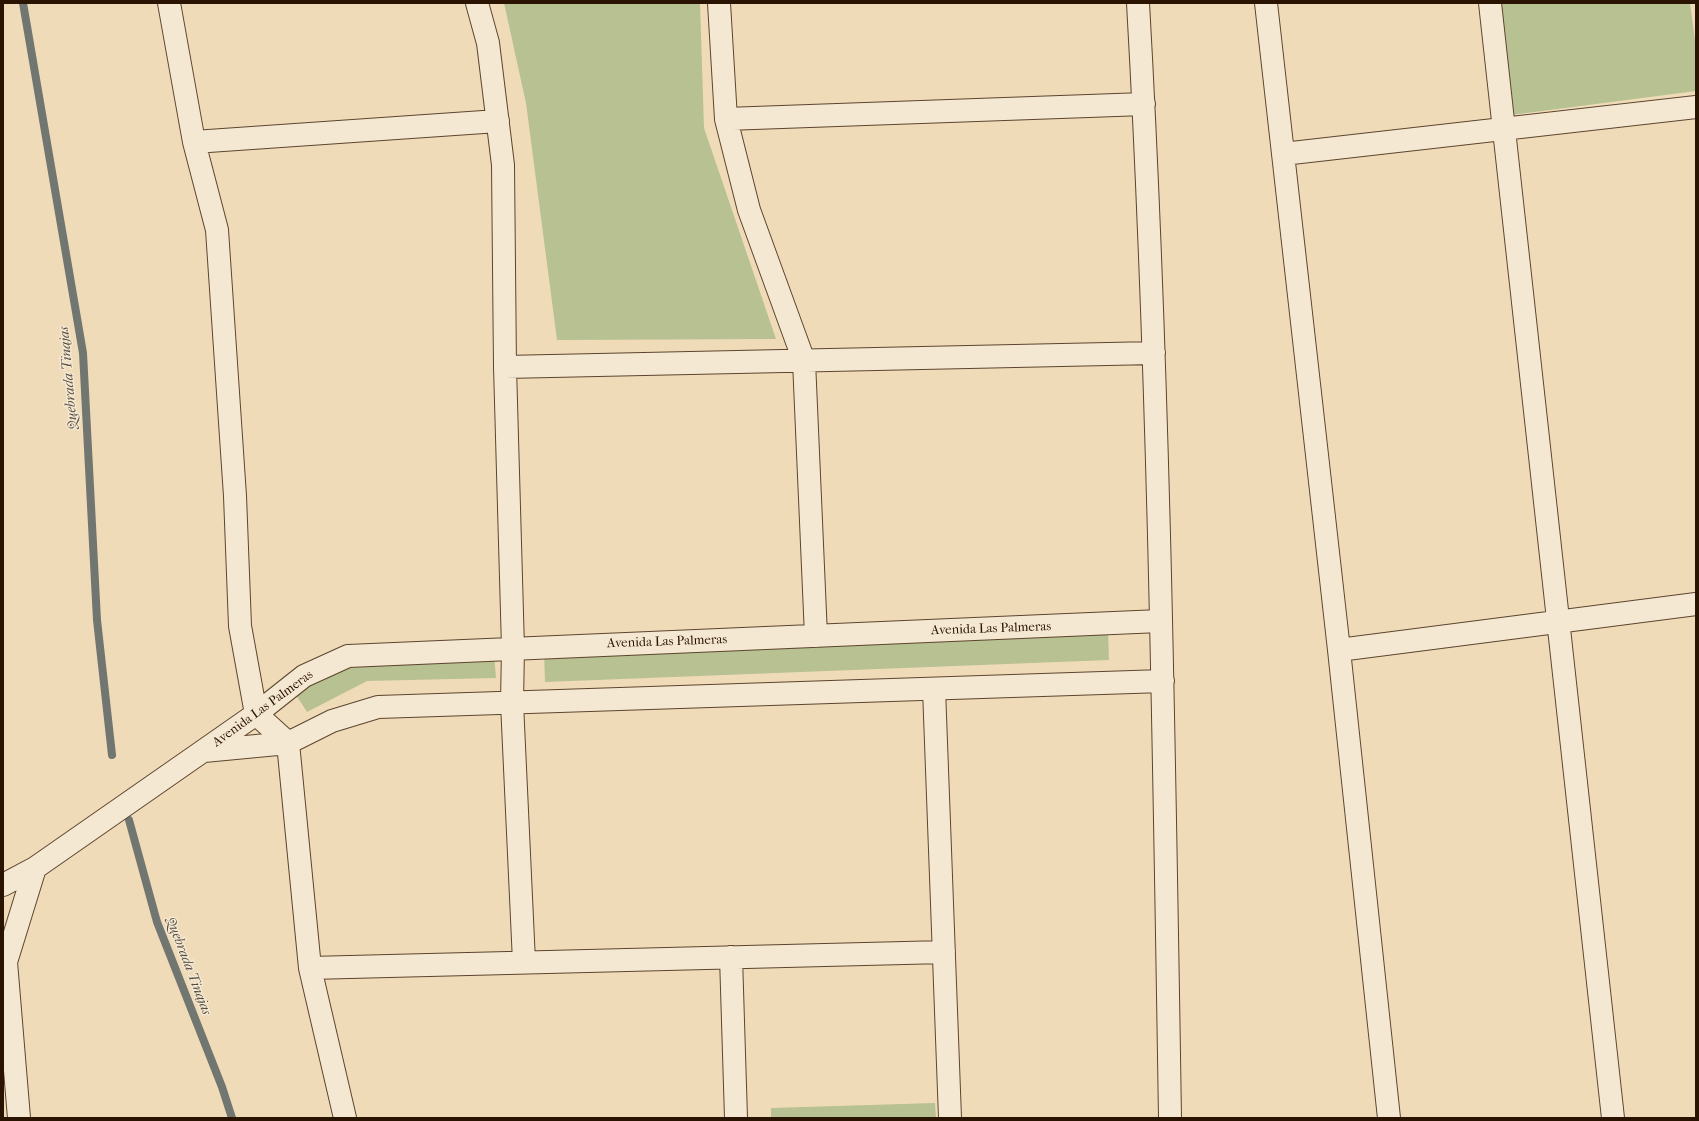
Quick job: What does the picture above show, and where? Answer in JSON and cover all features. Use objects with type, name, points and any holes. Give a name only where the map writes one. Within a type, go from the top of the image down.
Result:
[{"type":"street","points":[[168,3],[194,142],[217,230],[234,496],[240,626],[256,714],[288,743],[310,968],[344,1118]]},
{"type":"street","points":[[477,3],[488,43],[503,165],[505,367],[513,648],[512,703],[524,962]]},
{"type":"street","points":[[719,3],[726,119],[749,210],[804,361],[816,636]]},
{"type":"street","points":[[1138,3],[1144,104],[1154,353],[1160,622],[1163,681],[1170,1118]]},
{"type":"street","points":[[1266,3],[1339,650],[1389,1118]]},
{"type":"street","points":[[1490,3],[1613,1118]]},
{"type":"street","points":[[726,119],[1144,104]]},
{"type":"street","points":[[1283,154],[1696,107]]},
{"type":"street","points":[[194,142],[498,121]]},
{"type":"street","points":[[505,367],[1154,353]]},
{"type":"street","points":[[1339,650],[1696,604]]},
{"type":"street","name":"Avenida Las Palmeras","points":[[3,885],[35,868],[256,714],[304,676],[348,656],[1160,622]]},
{"type":"street","name":"Avenida Las Palmeras","points":[[203,751],[288,743],[332,721],[378,707],[1163,681]]},
{"type":"street","points":[[934,689],[950,1118]]},
{"type":"street","points":[[19,1118],[4,959],[35,868]]},
{"type":"street","points":[[310,968],[944,952]]},
{"type":"street","points":[[731,957],[736,1118]]},
{"type":"green space","points":[[504,3],[700,3],[704,128],[776,339],[557,340],[526,103]]},
{"type":"green space","points":[[1497,3],[1690,3],[1696,48],[1696,91],[1511,115]]},
{"type":"green space","points":[[1108,629],[1109,660],[545,682],[544,651]]},
{"type":"green space","points":[[494,654],[496,678],[367,681],[307,712],[293,690],[351,662]]},
{"type":"green space","points":[[935,1103],[936,1118],[771,1118],[771,1108]]},
{"type":"waterway","name":"Quebrada Tinajas","points":[[23,3],[83,353],[97,620],[112,755]]},
{"type":"waterway","name":"Quebrada Tinajas","points":[[129,820],[157,922],[222,1087],[232,1118]]}]
